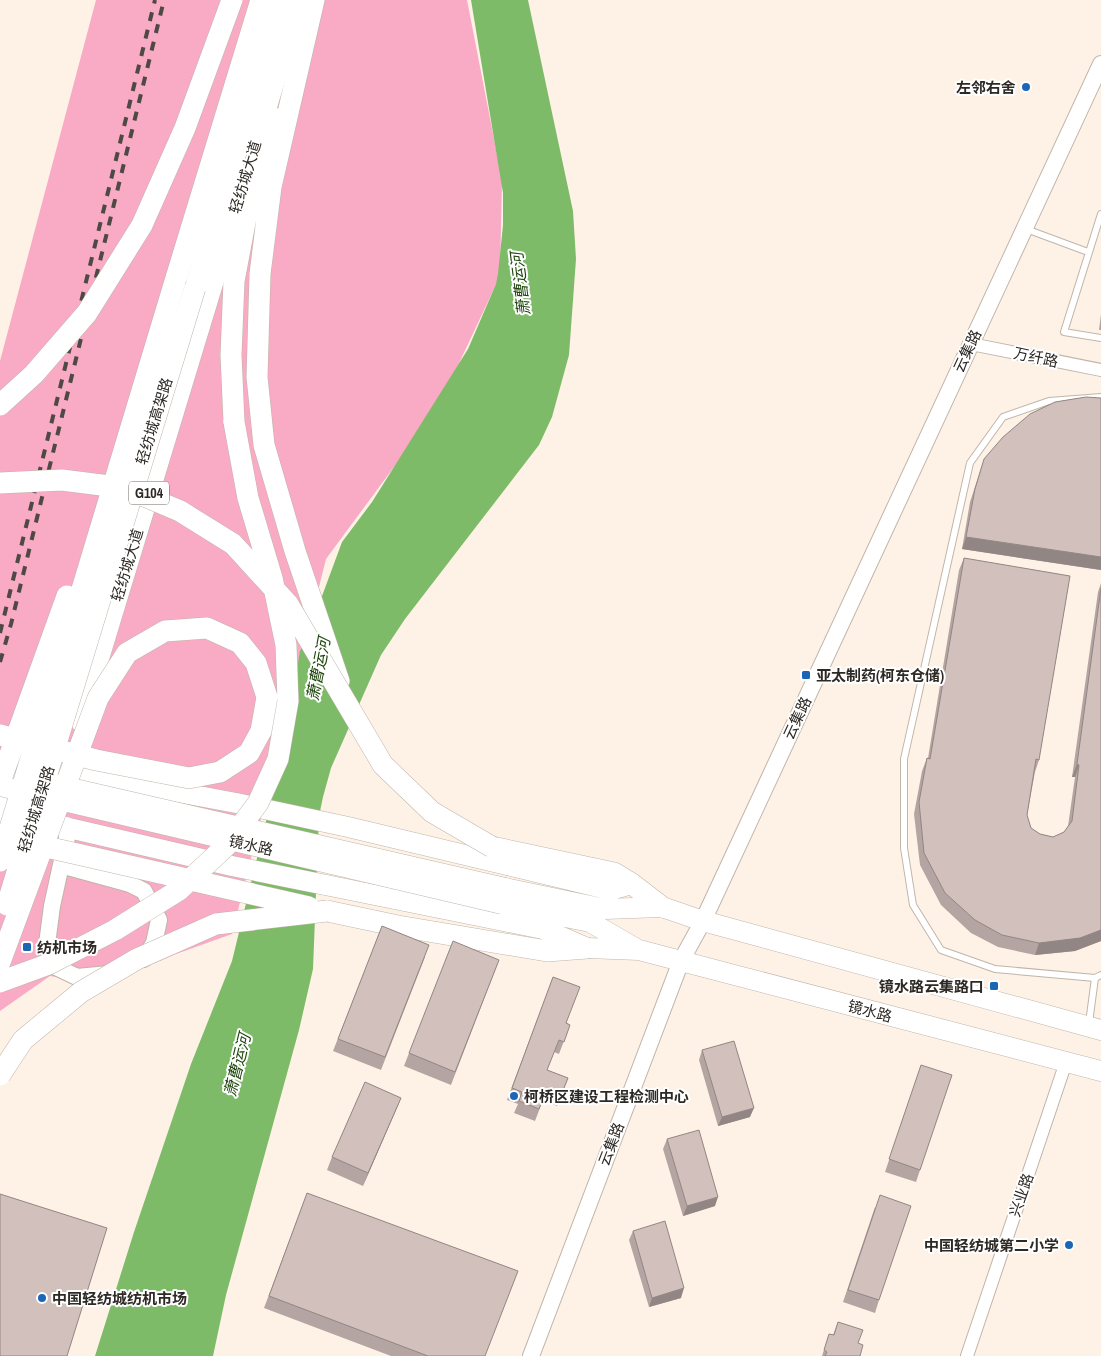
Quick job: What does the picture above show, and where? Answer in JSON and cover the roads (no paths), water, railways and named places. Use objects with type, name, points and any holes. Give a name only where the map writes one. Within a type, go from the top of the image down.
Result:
[{"type":"highway","points":[[0,405],[34,374],[86,313],[142,225],[185,128],[232,0]]},
{"type":"highway","name":"轻纺城高架路","points":[[0,861],[261,0]]},
{"type":"highway","name":"轻纺城高架路","points":[[0,929],[282,0]]},
{"type":"highway","points":[[313,0],[271,187],[260,274],[257,377],[264,445],[295,551],[346,702]]},
{"type":"highway","points":[[0,982],[49,964],[115,930],[179,890],[226,846],[258,803],[278,759],[288,701],[286,645],[272,578],[248,498],[234,422],[231,355],[234,281],[251,191],[313,0]]},
{"type":"highway","points":[[0,782],[153,356]]},
{"type":"highway","points":[[0,483],[62,480],[125,488],[180,511],[232,544],[288,604],[383,765],[432,812],[492,847],[614,873],[662,907]]},
{"type":"highway","points":[[0,736],[67,752],[77,755],[96,760],[189,778],[220,772],[250,753],[261,731],[267,696],[256,663],[240,643],[207,628],[165,631],[127,654],[98,698],[77,753],[74,762],[71,771],[0,962]]},
{"type":"highway","points":[[0,836],[398,926],[547,952],[587,948]]},
{"type":"highway","points":[[0,1075],[23,1040],[81,992],[137,959],[216,924],[327,910]]},
{"type":"main road","points":[[252,0],[2,817],[60,826],[232,866],[544,929],[587,948],[639,950]]},
{"type":"main road","name":"轻纺城大道","points":[[0,986],[60,826],[64,772],[299,0]]},
{"type":"main road","points":[[20,759],[64,772],[236,803],[348,827],[611,890],[632,884]]},
{"type":"main road","points":[[0,771],[504,896],[590,922],[639,950]]},
{"type":"main road","name":"镜水路","points":[[0,786],[504,896]]},
{"type":"main road","points":[[504,896],[605,909],[662,907],[702,921],[1094,1028]]},
{"type":"main road","name":"镜水路","points":[[639,950],[1101,1071]]},
{"type":"street","name":"云集路","points":[[530,1356],[681,961],[702,921],[1101,64]]},
{"type":"street","name":"万纤路","points":[[971,344],[1101,370]]},
{"type":"street","points":[[60,826],[47,944],[56,967],[77,977],[105,975],[142,963],[154,943],[159,920],[144,891],[130,884],[68,867]]},
{"type":"street","name":"兴业路","points":[[967,1356],[1066,1062]]},
{"type":"lane","points":[[1101,214],[1064,332],[1101,338]]},
{"type":"lane","points":[[1024,229],[1088,252]]},
{"type":"lane","points":[[1094,1028],[1098,976],[995,969],[941,950],[913,905],[904,848],[904,759],[970,464],[1003,417],[1049,401],[1101,397]]},
{"type":"water","name":"萧曹运河","points":[[471,0],[528,0],[573,211],[576,259],[569,355],[552,417],[539,445],[405,619],[381,655],[331,768],[319,816],[313,969],[299,1030],[226,1295],[213,1356],[95,1356],[134,1232],[191,1064],[232,961],[283,751],[300,651],[342,542],[372,502],[468,349],[496,284],[503,225],[503,193]]},
{"type":"railway","points":[[0,633],[155,0]]},
{"type":"railway","points":[[0,662],[11,624],[164,0]]},
{"type":"place","name":"左邻˙右舍","points":[[1026,87]]},
{"type":"place","name":"亚太制药(柯东仓储)","points":[[806,675]]},
{"type":"place","name":"纺机市场","points":[[27,947]]},
{"type":"place","name":"镜水路云集路口","points":[[994,986]]},
{"type":"place","name":"柯桥区建设工程检测中心","points":[[514,1096]]},
{"type":"place","name":"中国轻纺城第二小学","points":[[1069,1245]]},
{"type":"place","name":"中国轻纺城纺机市场","points":[[42,1298]]}]
